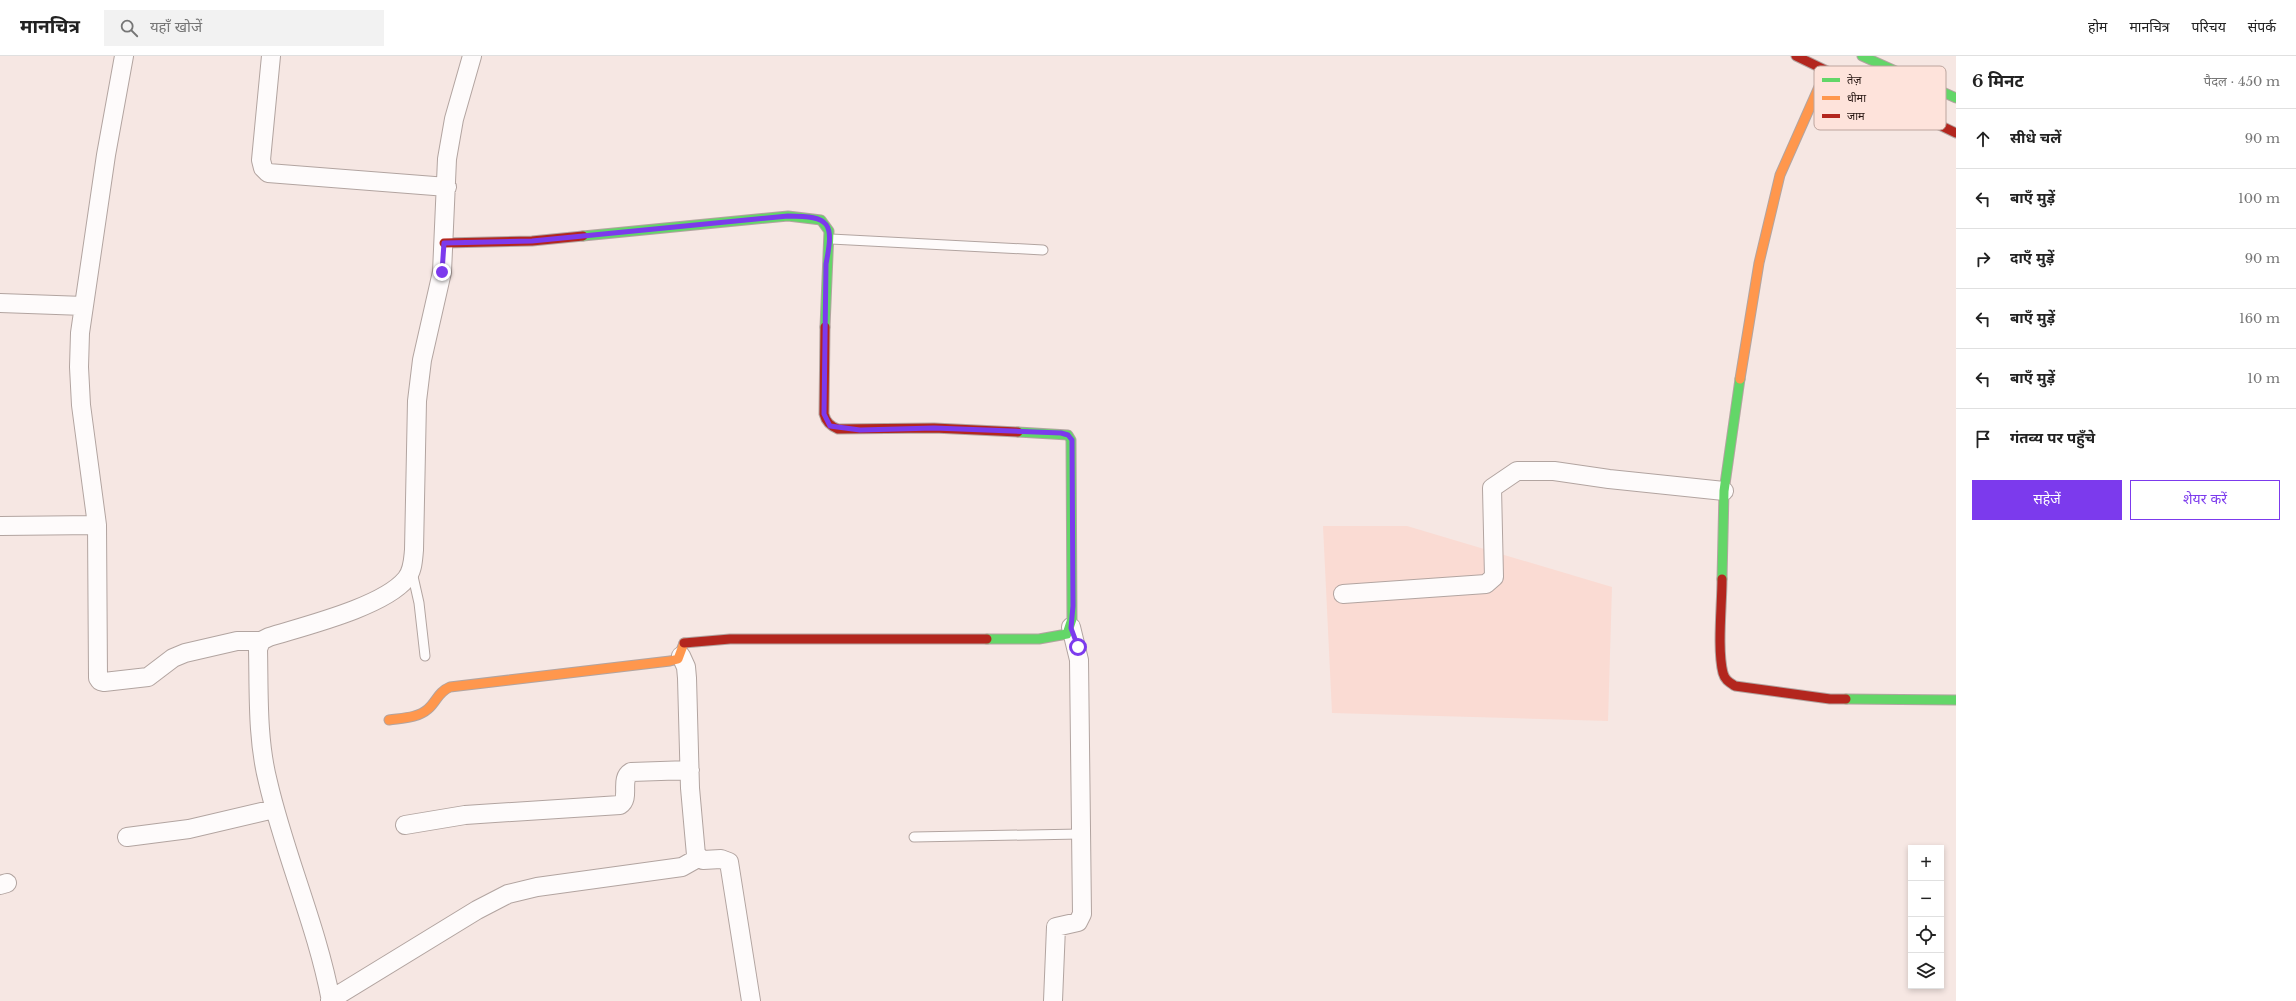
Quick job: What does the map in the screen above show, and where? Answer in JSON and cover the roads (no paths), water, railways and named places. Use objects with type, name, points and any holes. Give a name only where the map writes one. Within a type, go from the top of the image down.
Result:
[{"type":"main road","points":[[1796,56],[1816,66]]},
{"type":"main road","points":[[1862,56],[1884,66]]},
{"type":"main road","points":[[1946,94],[1956,98]]},
{"type":"main road","points":[[1814,98],[1780,175],[1770,211],[1757,271],[1724,491],[1721,636],[1723,673],[1727,681],[1735,686],[1780,690],[1830,699],[1956,700]]},
{"type":"main road","points":[[1946,128],[1956,133]]},
{"type":"main road","points":[[389,720],[422,713],[428,710],[441,690],[450,687],[670,661],[678,659],[681,656],[684,643],[689,641],[730,639],[1039,639],[1067,634],[1071,628],[1073,606],[1072,440],[1068,435],[934,428],[838,429],[830,426],[826,422],[824,414],[826,264],[831,239],[826,224],[820,218],[810,216],[788,216],[532,241],[444,243]]},
{"type":"street","points":[[124,56],[105,162],[80,332],[81,397],[97,525],[98,678],[100,681],[148,677],[173,658],[184,653],[237,641],[261,641],[351,611],[390,592],[406,579],[412,570],[414,550],[417,401],[422,360],[442,272],[448,159],[454,118],[472,56]]},
{"type":"street","points":[[271,56],[261,160],[262,168],[268,173],[447,187]]},
{"type":"street","points":[[0,303],[84,306]]},
{"type":"street","points":[[1343,594],[1486,584],[1494,576],[1492,488],[1518,471],[1554,471],[1609,479],[1724,491]]},
{"type":"street","points":[[0,526],[97,525]]},
{"type":"street","points":[[1053,1001],[1056,927],[1059,925],[1078,922],[1082,914],[1079,660],[1075,639],[1071,628]]},
{"type":"street","points":[[261,641],[258,649],[260,727],[267,780],[274,809],[323,958],[330,1001],[477,910],[508,894],[537,887],[682,867],[698,858]]},
{"type":"street","points":[[681,656],[686,667],[687,678],[690,770],[696,855],[698,858],[703,860],[726,860],[729,862],[751,1001]]},
{"type":"street","points":[[405,825],[465,815],[620,805],[624,799],[626,778],[631,772],[690,770]]},
{"type":"street","points":[[127,837],[189,829],[274,809]]},
{"type":"lane","points":[[831,239],[1043,250]]},
{"type":"lane","points":[[412,570],[419,603],[425,656]]},
{"type":"lane","points":[[914,837],[1080,834]]}]
